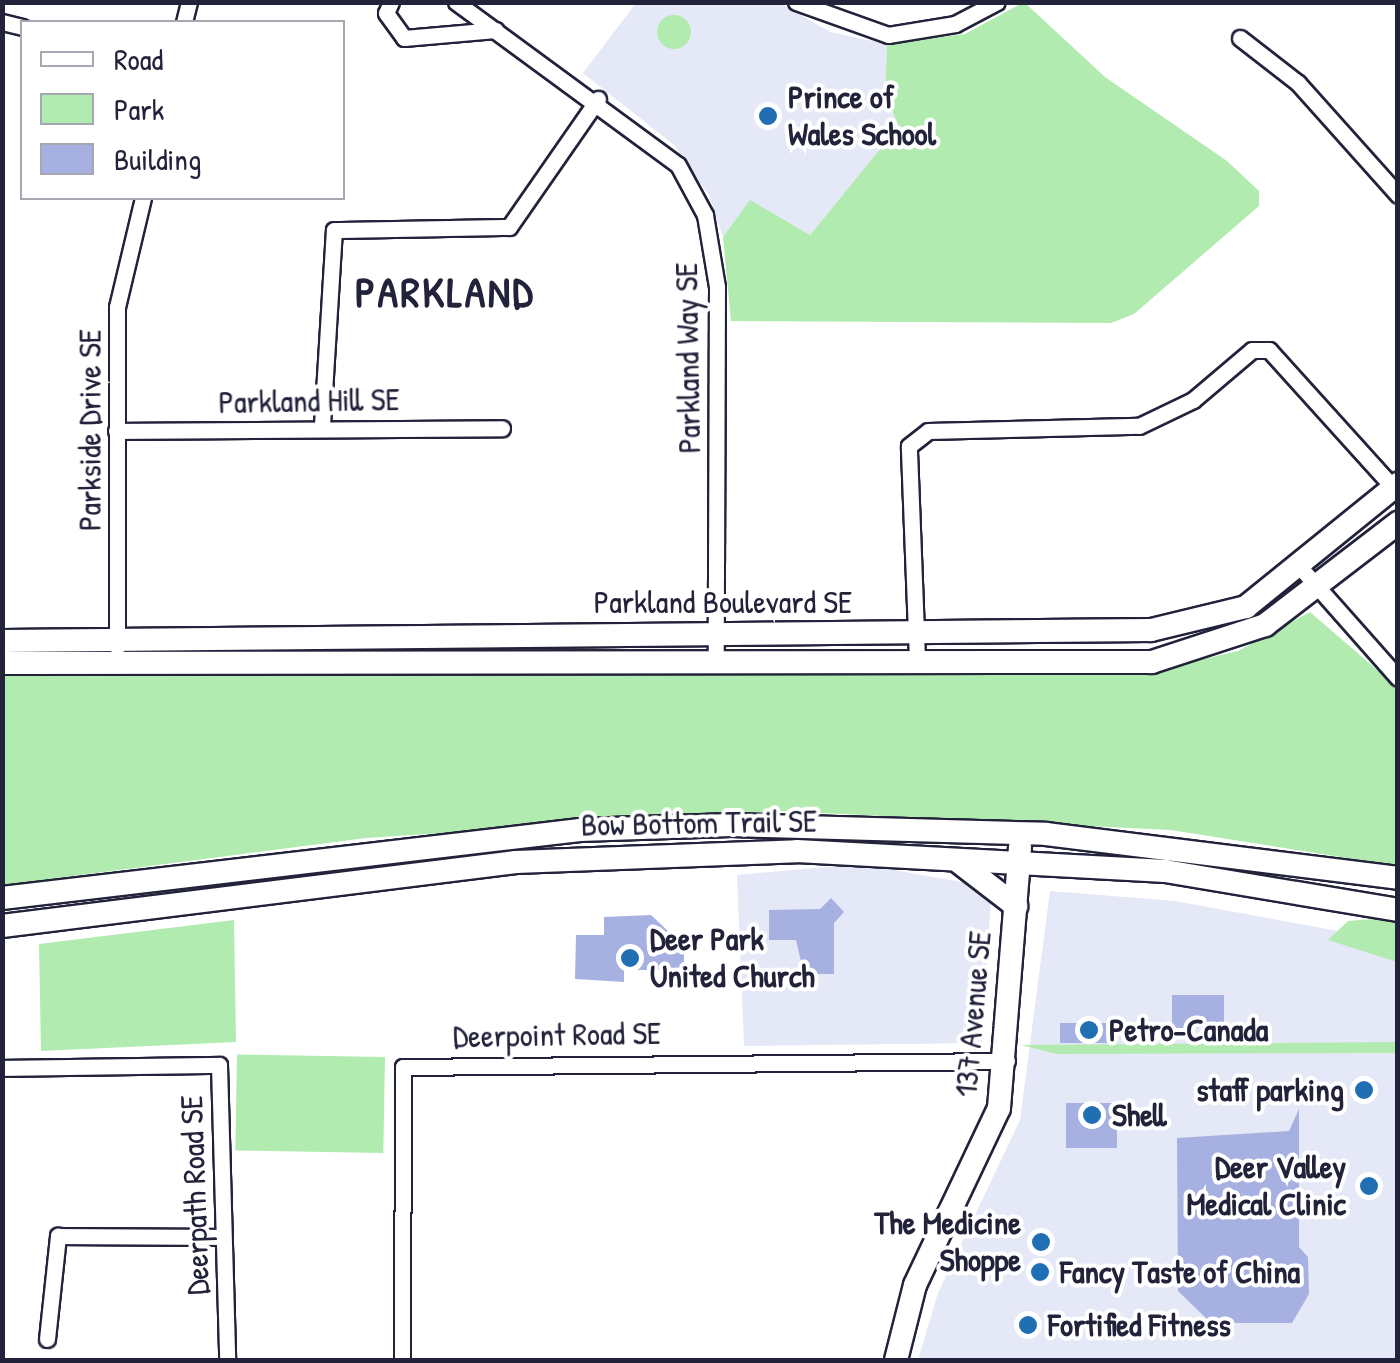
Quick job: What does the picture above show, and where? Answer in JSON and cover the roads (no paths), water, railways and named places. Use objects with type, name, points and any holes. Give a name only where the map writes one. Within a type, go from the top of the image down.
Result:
[{"type":"street","points":[[391,2],[386,14],[404,38],[496,30]]},
{"type":"street","name":"Parkland Way SE","points":[[456,2],[598,99],[678,165],[711,234],[716,663]]},
{"type":"street","points":[[796,2],[888,35],[955,24],[997,2]]},
{"type":"street","points":[[1240,38],[1298,83],[1398,196]]},
{"type":"street","points":[[322,425],[334,230],[509,226],[598,99]]},
{"type":"street","name":"Parkside Drive SE","points":[[114,666],[118,641],[117,307],[142,200]]},
{"type":"street","points":[[918,659],[909,446],[928,431],[1139,426],[1193,400],[1252,350],[1270,350],[1396,488]]},
{"type":"street","name":"Parkland Hill SE","points":[[116,431],[322,425],[502,428]]},
{"type":"street","name":"Parkland Boulevard SE","points":[[2,641],[1151,630],[1246,607],[1396,488]]},
{"type":"street","name":"Parkland Boulevard SE","points":[[2,663],[114,666],[918,659],[1152,662],[1210,649],[1318,589],[1398,522]]},
{"type":"street","points":[[1299,566],[1398,678]]},
{"type":"street","name":"Bow Bottom Trail SE","points":[[2,898],[580,830],[832,824],[1021,833],[1398,878]]},
{"type":"street","name":"137 Avenue SE","points":[[896,1360],[915,1286],[990,1138],[1007,1061],[1021,833]]},
{"type":"street","name":"Bow Bottom Trail SE","points":[[2,926],[516,862],[797,851],[1020,859],[1165,871],[1398,910]]},
{"type":"street","points":[[946,859],[982,873],[1016,906]]},
{"type":"street","name":"Deerpoint Road SE","points":[[402,1360],[403,1066],[1007,1061]]},
{"type":"street","name":"Deerpath Road SE","points":[[2,1068],[218,1065],[227,1360]]},
{"type":"street","points":[[47,1339],[58,1236],[222,1237]]},
{"type":"place","name":"Prince of Wales School","points":[[768,116]]},
{"type":"place","name":"Deer Park United Church","points":[[630,958]]},
{"type":"place","name":"Petro-Canada","points":[[1089,1030]]},
{"type":"place","name":"staff parking","points":[[1364,1090]]},
{"type":"place","name":"Shell","points":[[1092,1115]]},
{"type":"place","name":"Deer Valley Medical Clinic","points":[[1369,1186]]},
{"type":"place","name":"The Medicine Shoppe","points":[[1041,1242]]},
{"type":"place","name":"Fancy Taste of China","points":[[1040,1272]]},
{"type":"place","name":"Fortified Fitness","points":[[1028,1325]]},
{"type":"district","name":"PARKLAND","points":[[445,292]]}]
